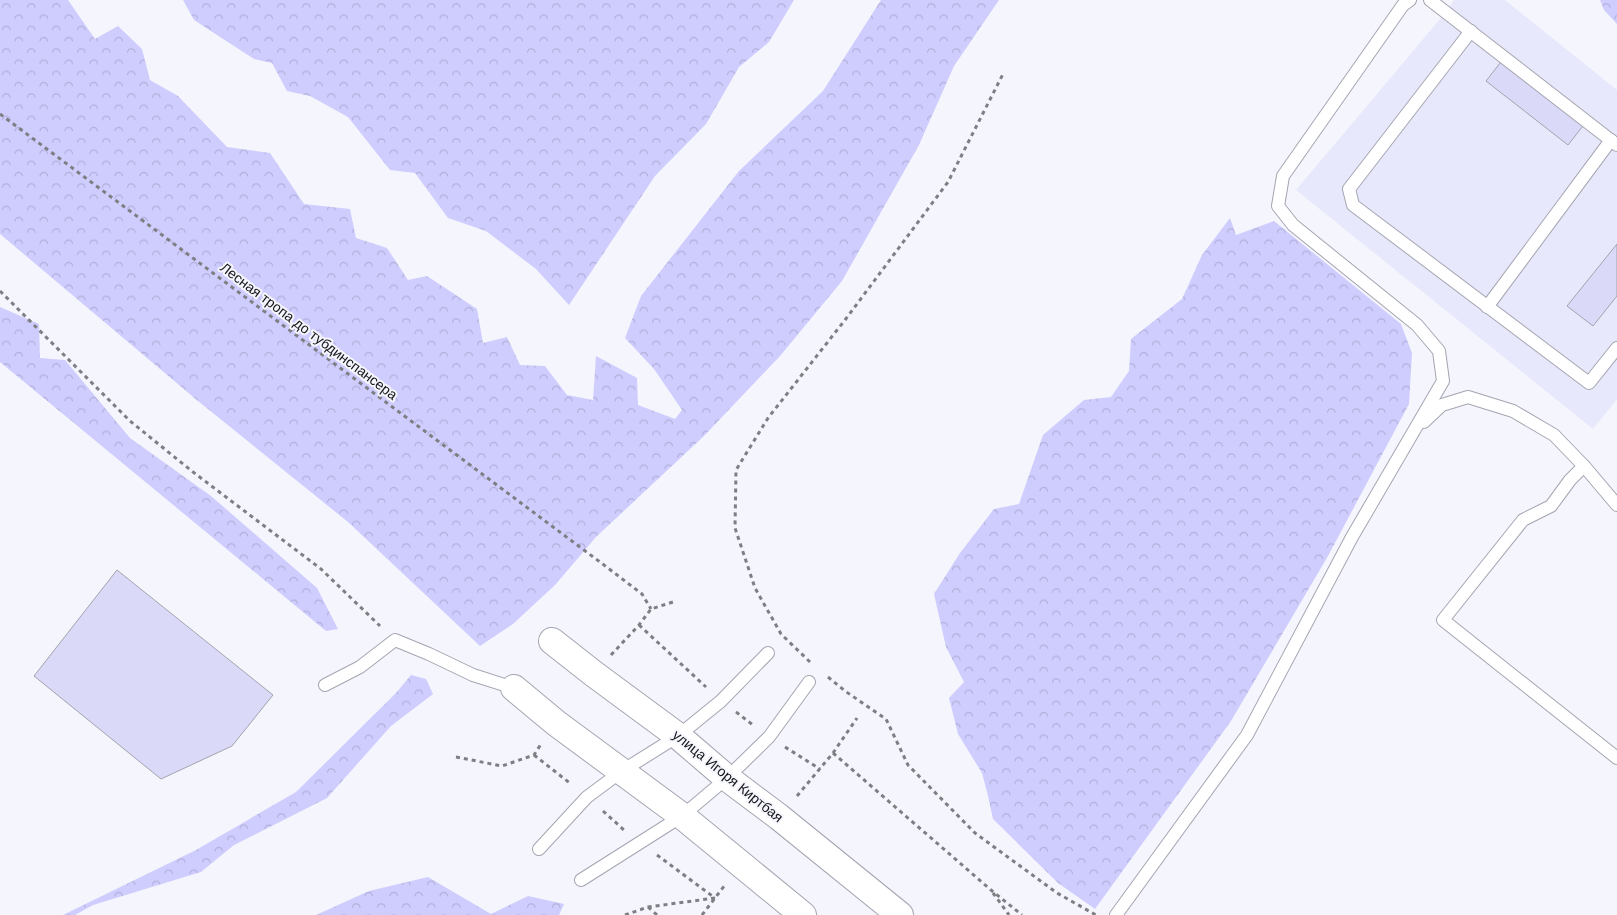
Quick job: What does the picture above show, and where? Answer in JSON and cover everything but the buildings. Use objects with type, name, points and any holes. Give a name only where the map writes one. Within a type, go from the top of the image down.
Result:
[{"type":"street","name":"улица Игоря Киртбая","points":[[552,641],[678,736],[727,778],[779,817],[900,915]]},
{"type":"street","points":[[514,688],[556,723],[682,816],[803,915]]},
{"type":"lane","points":[[1116,915],[1247,735],[1352,537],[1443,381],[1439,350],[1418,325],[1293,225],[1278,206],[1283,176],[1403,5],[1410,0]]},
{"type":"lane","points":[[1430,0],[1614,143],[1487,307]]},
{"type":"lane","points":[[1471,31],[1349,189],[1353,205],[1589,384],[1617,348]]},
{"type":"lane","points":[[1413,433],[1442,405],[1468,397],[1513,411],[1554,435],[1584,466],[1617,505]]},
{"type":"lane","points":[[1584,466],[1570,480],[1551,506],[1523,520],[1443,620],[1617,758]]},
{"type":"lane","points":[[325,685],[360,667],[395,640],[474,675],[514,688]]},
{"type":"lane","points":[[539,849],[587,797],[622,771],[678,736],[721,701],[768,653]]},
{"type":"lane","points":[[581,880],[682,816],[727,778],[769,737],[808,682]]},
{"type":"path","points":[[813,664],[781,634],[755,588],[735,528],[736,470],[768,418],[845,320],[948,182],[1004,72]]},
{"type":"path","name":"Лесная тропа до тубдинспансера","points":[[0,114],[604,565],[642,594],[651,609],[673,602]]},
{"type":"path","points":[[0,291],[130,421],[193,472],[321,569],[395,640]]},
{"type":"path","points":[[826,675],[845,691],[886,719],[908,765],[975,834],[1057,893],[1096,915]]},
{"type":"path","points":[[833,753],[1022,915]]},
{"type":"path","points":[[456,757],[502,766],[534,755]]},
{"type":"path","points":[[991,890],[1009,915]]},
{"type":"path","points":[[626,915],[648,907],[715,898]]},
{"type":"path","points":[[648,907],[657,915]]},
{"type":"shaded area","points":[[1454,0],[1505,0],[1617,90],[1617,399],[1593,429],[1296,190],[1446,12]]},
{"type":"green space","points":[[0,0],[68,0],[95,39],[118,26],[142,49],[150,80],[178,96],[227,147],[270,153],[304,204],[350,209],[356,238],[387,248],[408,280],[427,276],[477,309],[483,343],[507,337],[520,365],[545,366],[567,395],[593,400],[596,356],[637,378],[638,405],[675,419],[682,410],[654,369],[625,338],[641,296],[739,171],[823,91],[881,0],[999,0],[954,66],[919,145],[842,281],[780,356],[704,436],[596,537],[555,585],[513,624],[480,646],[348,522],[198,401],[0,234]]},
{"type":"green space","points":[[183,0],[794,0],[769,42],[739,67],[706,124],[655,176],[569,305],[536,269],[486,231],[448,218],[415,173],[390,170],[348,117],[310,96],[287,91],[272,63],[254,59],[194,20]]},
{"type":"green space","points":[[1600,0],[1617,0],[1617,24],[1604,10]]},
{"type":"green space","points":[[1230,218],[1236,235],[1274,221],[1401,324],[1412,353],[1409,404],[1328,556],[1231,721],[1095,909],[1058,883],[993,819],[982,773],[958,734],[949,698],[964,682],[946,647],[934,594],[960,553],[994,509],[1019,504],[1043,435],[1084,400],[1111,397],[1129,371],[1131,339],[1182,299],[1202,255]]},
{"type":"green space","points":[[0,307],[39,324],[40,358],[65,360],[130,438],[211,496],[317,588],[338,629],[326,631],[0,362]]},
{"type":"green space","points":[[411,675],[426,679],[433,694],[391,726],[327,798],[234,845],[201,872],[93,905],[75,915],[63,915],[196,850],[296,792],[396,693]]},
{"type":"green space","points":[[428,877],[491,914],[528,896],[564,904],[559,915],[316,915],[369,891]]}]
